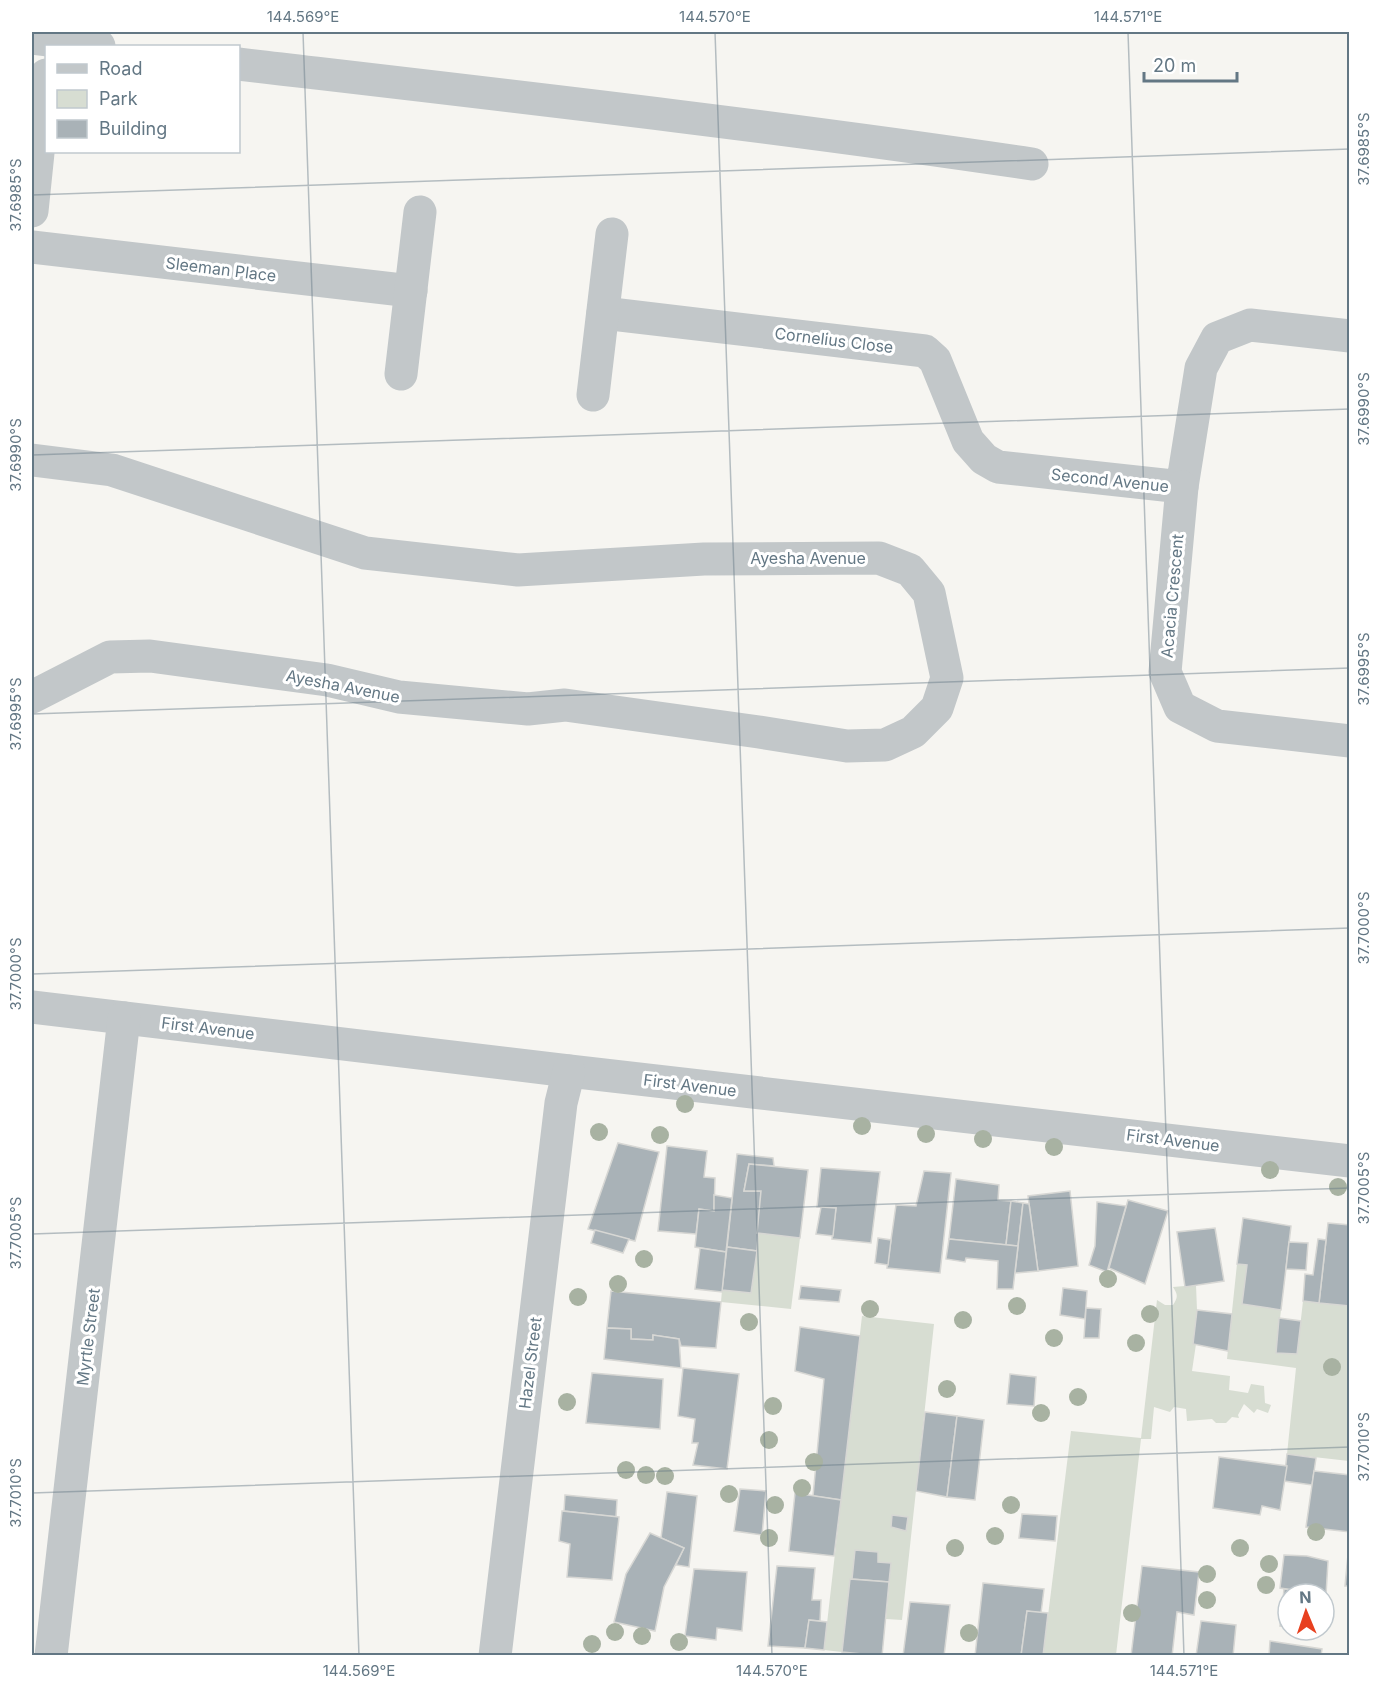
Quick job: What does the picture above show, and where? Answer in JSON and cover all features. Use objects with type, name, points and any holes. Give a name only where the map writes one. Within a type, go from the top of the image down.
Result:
[{"type":"street","points":[[46,39],[91,45]]},
{"type":"street","points":[[240,64],[887,142],[1032,164]]},
{"type":"street","points":[[32,211],[45,85]]},
{"type":"street","points":[[401,374],[420,212]]},
{"type":"street","points":[[593,395],[612,234]]},
{"type":"street","name":"Sleeman Place","points":[[32,247],[411,291]]},
{"type":"street","name":"Cornelius Close","points":[[603,313],[925,351],[935,360],[968,441],[984,459],[998,467]]},
{"type":"street","name":"Second Avenue","points":[[998,467],[1182,488],[1201,368],[1217,338],[1250,325],[1350,336]]},
{"type":"street","name":"Ayesha Avenue","points":[[32,460],[112,470],[365,553],[518,570],[704,559],[879,558],[910,570],[928,593],[947,678],[937,708],[913,732],[885,745],[847,746],[565,705],[528,709],[399,698],[327,680],[150,656],[110,657],[32,697]]},
{"type":"street","name":"Acacia Crescent","points":[[1182,488],[1165,672],[1180,706],[1217,726],[1350,741]]},
{"type":"street","name":"First Avenue","points":[[32,1007],[1350,1161]]},
{"type":"street","name":"Myrtle Street","points":[[51,1656],[124,1017]]},
{"type":"street","name":"Hazel Street","points":[[495,1656],[561,1103],[569,1071]]},
{"type":"green space","points":[[757,1233],[800,1238],[791,1309],[721,1302],[722,1290]]},
{"type":"green space","points":[[1237,1264],[1247,1265],[1242,1304],[1281,1310],[1276,1353],[1297,1354],[1303,1301],[1349,1306],[1349,1461],[1287,1454],[1296,1368],[1227,1359]]},
{"type":"green space","points":[[1196,1285],[1197,1310],[1193,1343],[1196,1344],[1192,1371],[1230,1376],[1229,1390],[1248,1393],[1251,1384],[1264,1386],[1265,1403],[1271,1405],[1268,1413],[1257,1409],[1254,1413],[1244,1404],[1238,1415],[1239,1418],[1232,1417],[1226,1423],[1216,1423],[1212,1419],[1187,1421],[1186,1409],[1174,1407],[1170,1412],[1154,1407],[1151,1439],[1141,1439],[1116,1655],[1043,1656],[1071,1431],[1141,1438],[1157,1300],[1165,1305],[1173,1305],[1177,1296],[1173,1287]]},
{"type":"green space","points":[[862,1316],[934,1324],[902,1620],[886,1619],[891,1563],[878,1562],[878,1552],[855,1550],[842,1652],[824,1650]]},
{"type":"building","points":[[618,1143],[659,1152],[635,1241],[588,1229]]},
{"type":"building","points":[[667,1146],[707,1151],[704,1177],[715,1178],[714,1211],[699,1209],[696,1234],[658,1231]]},
{"type":"building","points":[[737,1154],[773,1158],[774,1166],[749,1164],[744,1191],[761,1191],[757,1251],[727,1247]]},
{"type":"building","points":[[749,1164],[808,1170],[800,1238],[757,1233],[761,1191],[744,1191]]},
{"type":"building","points":[[821,1168],[880,1172],[871,1243],[832,1239],[836,1208],[817,1207]]},
{"type":"building","points":[[924,1171],[951,1173],[940,1273],[887,1268],[896,1205],[916,1206]]},
{"type":"building","points":[[956,1179],[999,1185],[998,1200],[1011,1201],[1006,1245],[949,1239]]},
{"type":"building","points":[[1070,1191],[1078,1266],[1038,1271],[1028,1196]]},
{"type":"building","points":[[714,1195],[732,1198],[726,1252],[695,1247],[699,1209],[714,1211]]},
{"type":"building","points":[[1128,1200],[1168,1211],[1145,1284],[1109,1268]]},
{"type":"building","points":[[1011,1201],[1023,1203],[1018,1246],[1006,1245]]},
{"type":"building","points":[[1097,1202],[1126,1206],[1107,1272],[1089,1265],[1095,1246]]},
{"type":"building","points":[[1023,1203],[1029,1204],[1038,1271],[1015,1273]]},
{"type":"building","points":[[821,1207],[836,1208],[833,1236],[816,1234]]},
{"type":"building","points":[[1243,1218],[1291,1226],[1281,1310],[1242,1304],[1247,1265],[1237,1264]]},
{"type":"building","points":[[1328,1223],[1350,1225],[1350,1306],[1319,1303]]},
{"type":"building","points":[[1215,1228],[1224,1281],[1185,1287],[1177,1232]]},
{"type":"building","points":[[595,1230],[629,1239],[623,1253],[591,1243]]},
{"type":"building","points":[[878,1238],[891,1240],[888,1265],[875,1263]]},
{"type":"building","points":[[949,1239],[1018,1246],[1013,1289],[997,1289],[998,1261],[966,1258],[965,1262],[946,1259]]},
{"type":"building","points":[[1318,1239],[1326,1240],[1319,1303],[1303,1301],[1305,1274],[1313,1275]]},
{"type":"building","points":[[1289,1242],[1308,1243],[1306,1270],[1286,1269]]},
{"type":"building","points":[[727,1247],[757,1251],[751,1293],[722,1290]]},
{"type":"building","points":[[700,1248],[726,1252],[722,1292],[695,1289]]},
{"type":"building","points":[[801,1286],[841,1290],[839,1302],[799,1299]]},
{"type":"building","points":[[1063,1288],[1087,1291],[1085,1319],[1060,1315]]},
{"type":"building","points":[[611,1291],[721,1302],[716,1348],[681,1346],[679,1339],[653,1335],[653,1340],[631,1339],[631,1329],[607,1328]]},
{"type":"building","points":[[1086,1308],[1101,1309],[1099,1338],[1084,1338]]},
{"type":"building","points":[[1197,1310],[1232,1314],[1228,1351],[1193,1344]]},
{"type":"building","points":[[1279,1318],[1301,1321],[1297,1354],[1276,1353]]},
{"type":"building","points":[[800,1327],[860,1336],[841,1500],[813,1496],[824,1379],[795,1371]]},
{"type":"building","points":[[607,1328],[631,1329],[631,1339],[653,1340],[653,1335],[679,1339],[681,1368],[604,1359]]},
{"type":"building","points":[[683,1368],[739,1374],[727,1469],[693,1465],[698,1443],[692,1443],[695,1419],[678,1416]]},
{"type":"building","points":[[592,1373],[663,1379],[660,1429],[586,1423]]},
{"type":"building","points":[[1010,1374],[1036,1377],[1034,1406],[1007,1404]]},
{"type":"building","points":[[925,1412],[957,1416],[947,1497],[916,1491]]},
{"type":"building","points":[[957,1416],[984,1420],[975,1500],[947,1497]]},
{"type":"building","points":[[1287,1454],[1316,1458],[1312,1485],[1284,1481]]},
{"type":"building","points":[[1219,1457],[1287,1466],[1280,1510],[1262,1506],[1260,1515],[1213,1508]]},
{"type":"building","points":[[1314,1471],[1350,1475],[1350,1532],[1306,1527]]},
{"type":"building","points":[[740,1489],[766,1491],[762,1535],[734,1531]]},
{"type":"building","points":[[667,1492],[697,1496],[689,1567],[676,1565],[684,1548],[661,1538]]},
{"type":"building","points":[[795,1493],[841,1500],[834,1556],[789,1551]]},
{"type":"building","points":[[565,1495],[617,1500],[616,1517],[564,1511]]},
{"type":"building","points":[[562,1511],[619,1517],[612,1580],[567,1577],[570,1544],[559,1541]]},
{"type":"building","points":[[1022,1514],[1057,1516],[1055,1541],[1019,1538]]},
{"type":"building","points":[[892,1515],[908,1517],[906,1531],[891,1527]]},
{"type":"building","points":[[650,1533],[684,1548],[664,1587],[655,1631],[614,1622],[626,1574]]},
{"type":"building","points":[[1349,1544],[1350,1586],[1345,1586]]},
{"type":"building","points":[[855,1550],[878,1552],[878,1562],[891,1563],[889,1582],[852,1579]]},
{"type":"building","points":[[1284,1555],[1307,1556],[1328,1561],[1327,1582],[1281,1582]]},
{"type":"building","points":[[777,1566],[815,1568],[812,1600],[821,1600],[820,1621],[809,1620],[805,1648],[768,1646]]},
{"type":"building","points":[[1142,1566],[1199,1572],[1194,1615],[1177,1612],[1172,1656],[1131,1656]]},
{"type":"building","points":[[694,1569],[747,1572],[742,1631],[717,1628],[716,1640],[685,1636]]},
{"type":"building","points":[[850,1579],[889,1582],[882,1656],[842,1652]]},
{"type":"building","points":[[983,1583],[1044,1589],[1041,1613],[1027,1611],[1021,1656],[975,1656]]},
{"type":"building","points":[[910,1602],[950,1605],[944,1656],[903,1656]]},
{"type":"building","points":[[1027,1611],[1048,1613],[1043,1656],[1021,1656]]},
{"type":"building","points":[[809,1620],[827,1622],[824,1650],[805,1648]]},
{"type":"building","points":[[1201,1621],[1236,1625],[1233,1656],[1196,1656]]},
{"type":"building","points":[[1270,1641],[1322,1649],[1321,1656],[1269,1656]]}]
